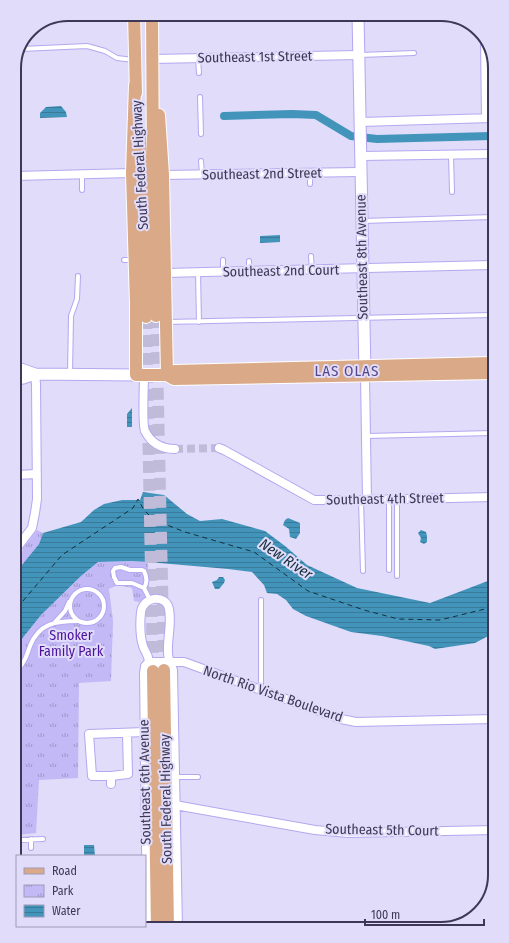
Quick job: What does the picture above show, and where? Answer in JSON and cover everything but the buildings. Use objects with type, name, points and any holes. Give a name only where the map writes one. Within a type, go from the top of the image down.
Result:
[{"type":"main road","name":"South Federal Highway","points":[[134,21],[135,84],[156,319]]},
{"type":"main road","points":[[152,21],[152,86],[159,110],[163,175],[165,273],[156,319],[167,375]]},
{"type":"main road","name":"Southeast 8th Avenue","points":[[358,21],[365,371]]},
{"type":"main road","points":[[135,84],[129,260],[140,375]]},
{"type":"main road","name":"South Federal Highway","points":[[152,86],[156,319]]},
{"type":"main road","points":[[21,378],[35,374],[167,375],[174,380],[488,364]]},
{"type":"main road","points":[[21,369],[35,374]]},
{"type":"main road","points":[[365,371],[488,373]]},
{"type":"main road","name":"South Federal Highway","points":[[159,666],[168,922]]},
{"type":"main road","name":"South Federal Highway","points":[[156,922],[159,666]]},
{"type":"street","name":"Southeast 1st Street","points":[[152,59],[359,55]]},
{"type":"street","points":[[486,56],[488,98]]},
{"type":"street","points":[[361,125],[488,118]]},
{"type":"street","points":[[361,152],[488,154]]},
{"type":"street","name":"Southeast 2nd Street","points":[[163,175],[361,172]]},
{"type":"street","points":[[21,176],[132,173]]},
{"type":"street","name":"Southeast 2nd Court","points":[[165,273],[488,265]]},
{"type":"street","name":"Southeast 8th Avenue","points":[[364,500],[366,436],[365,371]]},
{"type":"street","points":[[21,542],[32,528],[37,499],[35,374]]},
{"type":"street","points":[[140,375],[144,430],[156,443],[162,447],[175,449]]},
{"type":"street","name":"Southeast 4th Street","points":[[219,448],[314,500],[393,500],[488,497]]},
{"type":"street","points":[[21,475],[37,474]]},
{"type":"street","points":[[159,666],[168,652],[170,632],[169,609],[166,603],[162,600],[156,599],[150,600],[144,604],[141,610],[141,640],[143,648],[159,666],[173,670],[178,922]]},
{"type":"street","name":"North Rio Vista Boulevard","points":[[159,666],[184,662],[341,719],[356,722],[488,719]]},
{"type":"street","name":"Southeast 6th Avenue","points":[[146,855],[144,673],[145,666],[159,666]]},
{"type":"street","points":[[127,733],[128,774],[111,780],[92,776],[89,734],[144,732]]},
{"type":"street","name":"Southeast 5th Court","points":[[175,806],[315,830],[348,833],[488,830]]},
{"type":"street","name":"Southeast 6th Avenue","points":[[146,863],[147,922]]},
{"type":"lane","points":[[26,49],[87,46],[105,51],[117,58],[135,60]]},
{"type":"lane","points":[[359,55],[414,54]]},
{"type":"lane","points":[[198,58],[199,73]]},
{"type":"lane","points":[[200,97],[201,134]]},
{"type":"lane","points":[[451,154],[452,192]]},
{"type":"lane","points":[[201,161],[202,174]]},
{"type":"lane","points":[[310,173],[310,184]]},
{"type":"lane","points":[[82,174],[82,190]]},
{"type":"lane","points":[[362,221],[488,218]]},
{"type":"lane","points":[[311,256],[312,270]]},
{"type":"lane","points":[[223,260],[223,272]]},
{"type":"lane","points":[[249,261],[249,271]]},
{"type":"lane","points":[[198,272],[198,322]]},
{"type":"lane","points":[[70,374],[71,316],[77,299],[78,276]]},
{"type":"lane","points":[[156,319],[198,322],[488,315]]},
{"type":"lane","points":[[366,436],[488,433]]},
{"type":"lane","points":[[363,571],[364,500]]},
{"type":"lane","points":[[389,570],[393,500]]},
{"type":"lane","points":[[393,500],[397,576]]},
{"type":"lane","points":[[144,588],[147,579],[144,571],[130,570],[121,567],[115,568],[113,571],[117,583],[132,583],[144,588],[150,600]]},
{"type":"lane","points":[[21,665],[25,660],[35,635],[41,629],[50,624],[65,621],[79,621],[86,623],[97,620],[102,616],[104,611],[104,600],[97,591],[86,589],[80,590],[70,600],[65,611],[54,623]]},
{"type":"lane","points":[[70,600],[70,609],[72,614],[79,621]]},
{"type":"lane","points":[[260,690],[261,600]]},
{"type":"lane","points":[[175,778],[198,777]]},
{"type":"lane","points":[[30,839],[31,848]]},
{"type":"lane","points":[[21,840],[43,839]]},
{"type":"green space","points":[[37,530],[43,533],[39,544],[21,566],[23,548]]},
{"type":"green space","name":"Smoker Family Park","points":[[98,562],[148,562],[149,595],[139,602],[134,601],[132,588],[118,585],[109,589],[113,621],[111,681],[79,683],[78,778],[39,780],[36,833],[21,835],[21,640],[41,615],[81,576]]},
{"type":"water","points":[[61,106],[66,112],[67,117],[40,118],[40,113],[46,107]]},
{"type":"water","points":[[280,235],[280,242],[260,243],[260,236]]},
{"type":"water","points":[[132,408],[132,427],[127,427],[127,414]]},
{"type":"water","name":"New River","points":[[143,492],[164,495],[187,514],[200,521],[222,519],[265,531],[307,565],[357,588],[430,603],[488,581],[488,636],[475,643],[435,649],[429,646],[382,636],[351,632],[306,616],[293,609],[286,600],[277,594],[267,593],[264,585],[252,572],[131,561],[98,562],[81,576],[41,615],[21,640],[21,566],[39,544],[43,533],[81,522],[94,510],[104,504],[122,500],[140,500]]},
{"type":"water","points":[[288,518],[300,523],[300,533],[296,539],[290,537],[289,529],[283,525],[285,520]]},
{"type":"water","points":[[421,530],[426,532],[427,536],[427,542],[424,544],[420,542],[421,538],[418,533]]},
{"type":"water","points":[[219,577],[223,577],[225,580],[224,583],[219,589],[215,589],[212,582],[217,580]]},
{"type":"water","points":[[84,845],[94,845],[95,855],[84,855]]},
{"type":"waterway","points":[[224,116],[292,114],[316,115],[351,136],[377,139],[488,136]]},
{"type":"ferry route","points":[[21,603],[62,555],[133,508],[138,499],[144,510],[154,520],[185,532],[254,552],[308,591],[364,610],[398,619],[440,620],[488,607]]},
{"type":"tunnel","points":[[156,316],[164,670]]},
{"type":"tunnel","points":[[146,317],[153,671]]},
{"type":"tunnel","points":[[175,449],[219,448]]},
{"type":"district","name":"LAS OLAS","points":[[347,371]]}]
